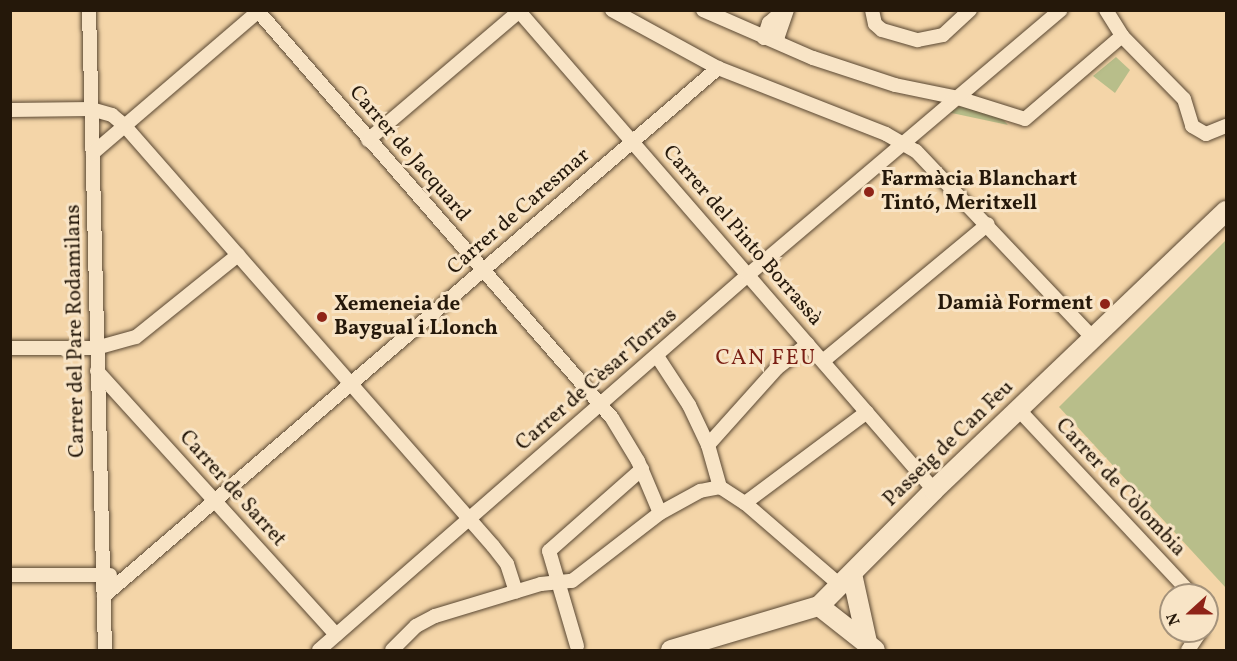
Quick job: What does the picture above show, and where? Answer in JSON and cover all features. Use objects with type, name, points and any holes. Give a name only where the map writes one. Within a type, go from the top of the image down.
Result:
[{"type":"street","name":"Carrer del Pare Rodamilans","points":[[89,10],[105,651]]},
{"type":"street","points":[[612,10],[717,68],[904,143],[928,163],[988,224],[1094,339]]},
{"type":"street","points":[[703,10],[764,38],[895,85],[958,98],[1025,119],[1122,36]]},
{"type":"street","points":[[764,38],[769,23],[785,10]]},
{"type":"street","points":[[872,10],[875,24],[882,30],[918,40],[943,35],[970,10]]},
{"type":"street","name":"Carrer de Cèsar Torras","points":[[319,651],[748,275],[1060,10]]},
{"type":"street","points":[[1106,10],[1122,36],[1175,87],[1184,99],[1192,126],[1206,134],[1227,126]]},
{"type":"street","points":[[93,153],[258,11]]},
{"type":"street","name":"Carrer de Jacquard","points":[[258,11],[621,429],[660,513]]},
{"type":"street","points":[[368,140],[519,11]]},
{"type":"street","name":"Carrer del Pinto Borrassà","points":[[519,11],[934,490]]},
{"type":"street","name":"Carrer de Caresmar","points":[[104,596],[717,68]]},
{"type":"street","points":[[10,110],[91,109],[112,115],[124,125],[352,383],[507,564],[516,592]]},
{"type":"street","name":"Passeig de Can Feu","points":[[673,650],[819,606],[934,490],[1227,211]]},
{"type":"street","points":[[823,361],[988,224]]},
{"type":"street","points":[[10,348],[96,348],[136,337],[153,327],[238,255]]},
{"type":"street","points":[[708,445],[777,368],[808,344]]},
{"type":"street","points":[[657,356],[689,405],[708,445],[720,488]]},
{"type":"street","name":"Carrer de Sarret","points":[[97,371],[336,635]]},
{"type":"street","name":"Carrer de Còlombia","points":[[1018,409],[1181,583]]},
{"type":"street","points":[[745,503],[867,411]]},
{"type":"street","points":[[578,649],[561,582],[550,559],[554,545],[642,470]]},
{"type":"street","points":[[392,651],[416,626],[435,616],[516,592],[572,581],[660,513],[700,491],[720,488],[745,503],[846,580],[871,646]]},
{"type":"street","points":[[10,575],[129,574]]},
{"type":"street","points":[[819,606],[871,646]]},
{"type":"green space","points":[[1116,57],[1130,70],[1115,93],[1093,76]]},
{"type":"green space","points":[[979,99],[985,100],[1008,125],[947,112]]},
{"type":"green space","points":[[1226,240],[1226,588],[1059,407]]},
{"type":"place","name":"Farmàcia Blanchart Tintó, Meritxell","points":[[869,192]]},
{"type":"place","name":"Damià Forment","points":[[1105,304]]},
{"type":"place","name":"Xemeneia de Baygual i Llonch","points":[[322,317]]},
{"type":"district","name":"CAN FEU","points":[[766,359]]}]
